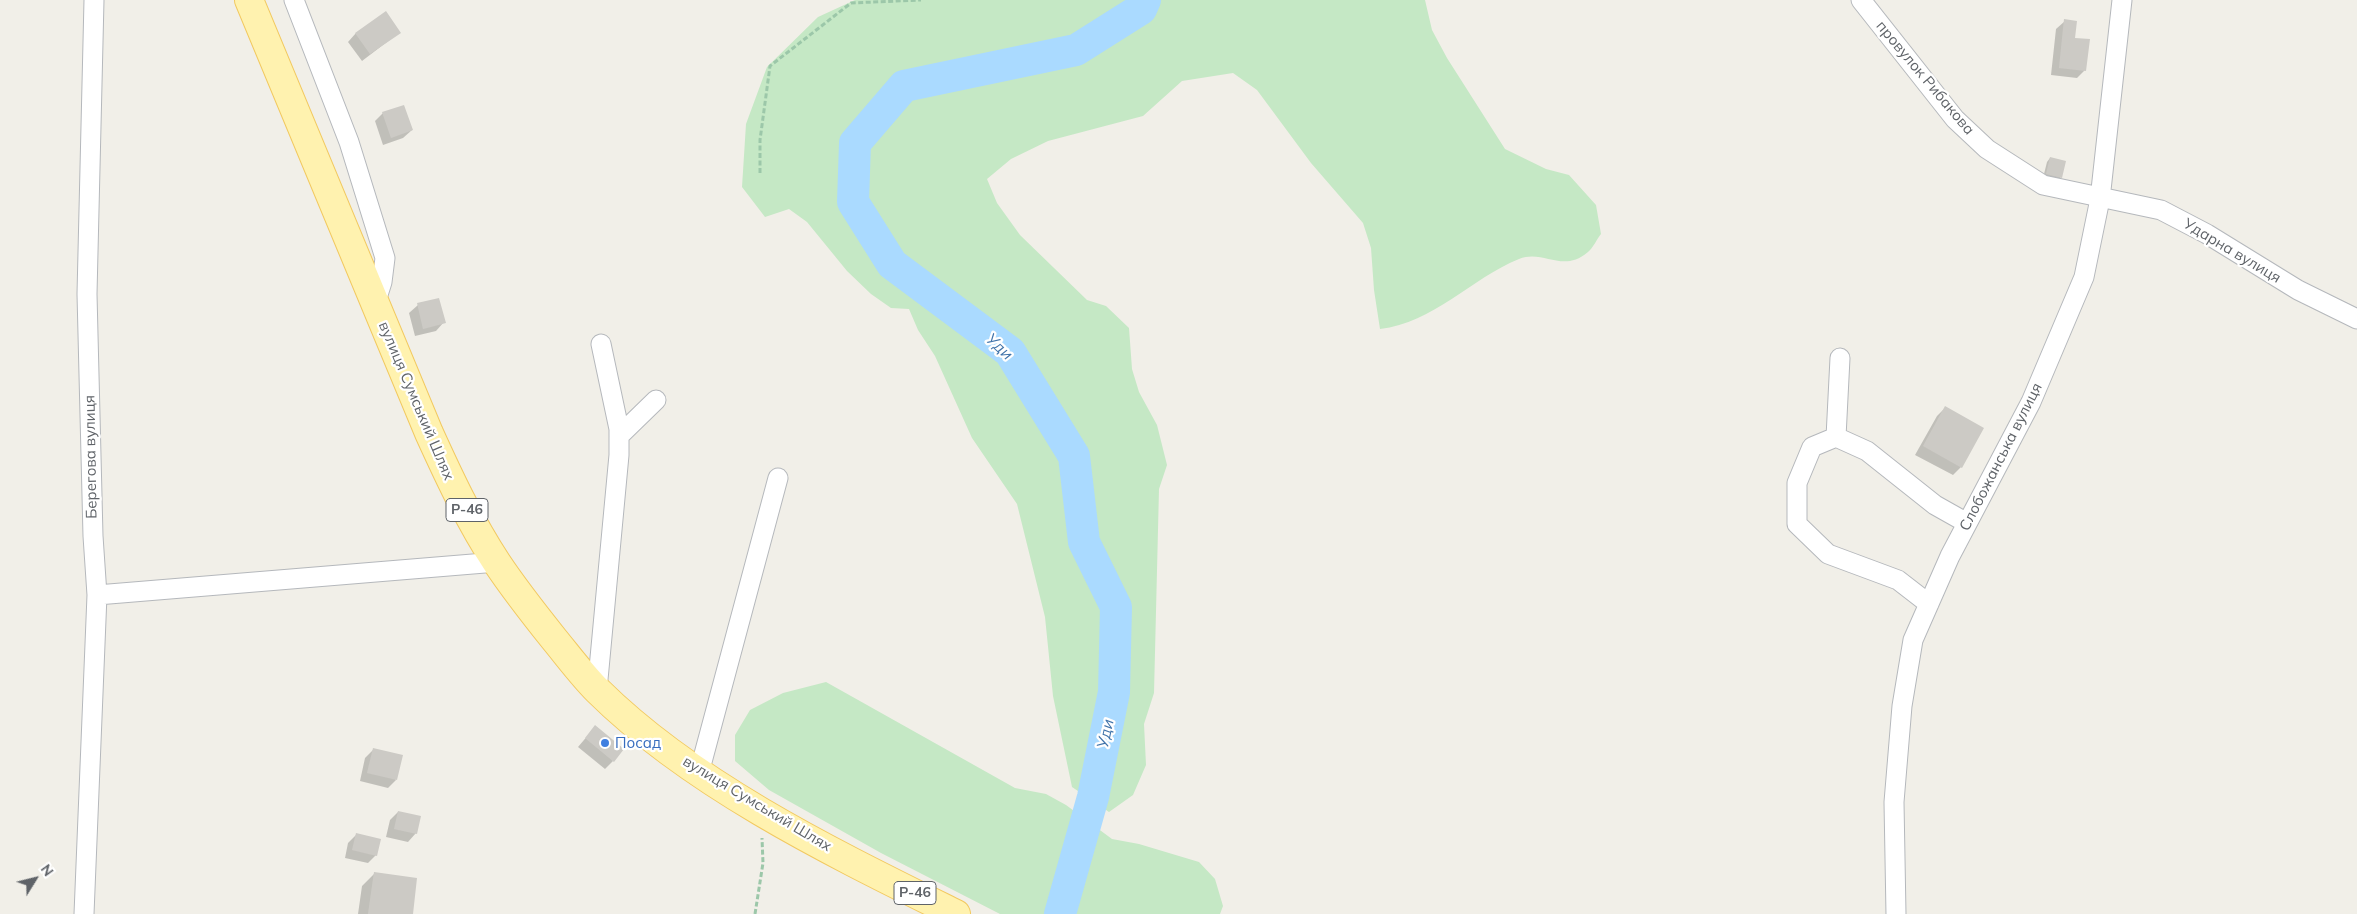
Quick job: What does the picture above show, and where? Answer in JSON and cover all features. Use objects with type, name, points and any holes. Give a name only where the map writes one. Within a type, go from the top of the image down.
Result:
[{"type":"main road","name":"вулиця Сумський Шлях","points":[[249,0],[428,433],[455,491],[497,562],[526,604],[597,690],[629,719],[699,773],[760,810],[874,873],[956,914]]},
{"type":"street","name":"Берегова вулиця","points":[[84,914],[96,595],[87,294],[94,0]]},
{"type":"street","name":"вулиця Сумський Шлях","points":[[294,0],[349,142],[386,258],[382,282],[375,304]]},
{"type":"street","name":"провулок Рибакова","points":[[1861,0],[1955,119],[1987,149],[2043,186],[2100,199]]},
{"type":"street","name":"Слобожанська вулиця","points":[[1896,914],[1894,802],[1902,706],[1913,640],[1967,523],[2031,402],[2084,277],[2100,199],[2122,0]]},
{"type":"street","name":"Ударна вулиця","points":[[2100,199],[2161,210],[2206,234],[2298,290],[2357,319]]},
{"type":"street","points":[[597,690],[619,455],[619,436],[601,344]]},
{"type":"street","points":[[1836,437],[1840,358]]},
{"type":"street","points":[[619,436],[656,400]]},
{"type":"street","points":[[1929,604],[1898,580],[1828,554],[1797,524],[1797,483],[1812,448],[1836,437],[1867,451],[1935,504],[1967,523]]},
{"type":"street","points":[[699,773],[778,478]]},
{"type":"street","points":[[96,595],[497,562]]},
{"type":"path","points":[[760,174],[760,140],[770,66],[852,2],[921,0]]},
{"type":"path","points":[[755,914],[763,863],[760,810]]},
{"type":"green space","points":[[855,0],[1425,0],[1432,30],[1447,58],[1505,149],[1546,169],[1569,175],[1596,205],[1601,234],[1590,250],[1579,258],[1570,261],[1537,257],[1519,259],[1485,277],[1435,309],[1399,325],[1380,329],[1374,290],[1371,248],[1363,223],[1311,163],[1257,90],[1233,73],[1182,81],[1143,116],[1048,141],[1011,159],[987,179],[997,203],[1020,235],[1087,300],[1106,306],[1129,328],[1132,369],[1139,392],[1157,425],[1167,465],[1159,489],[1154,693],[1144,724],[1146,765],[1133,795],[1109,812],[1072,787],[1053,696],[1045,617],[1017,504],[972,438],[935,356],[918,330],[909,309],[891,308],[871,294],[847,271],[807,222],[789,209],[765,217],[742,187],[746,124],[767,67],[818,17]]},
{"type":"green space","points":[[826,682],[1015,788],[1046,794],[1066,805],[1112,839],[1139,844],[1199,862],[1215,879],[1223,906],[1220,914],[1000,914],[881,853],[769,790],[735,761],[735,735],[750,710],[783,693]]},
{"type":"building","points":[[386,11],[401,33],[370,54],[355,33]]},
{"type":"building","points":[[2064,19],[2077,21],[2075,38],[2090,39],[2086,71],[2059,68]]},
{"type":"building","points":[[404,105],[413,130],[391,138],[382,112]]},
{"type":"building","points":[[2050,157],[2066,161],[2062,178],[2046,174]]},
{"type":"building","points":[[439,298],[446,323],[423,329],[417,303]]},
{"type":"building","points":[[1945,406],[1984,428],[1962,468],[1923,446]]},
{"type":"building","name":"Посад","points":[[595,725],[624,749],[614,762],[585,738]]},
{"type":"building","points":[[373,748],[403,755],[397,780],[367,773]]},
{"type":"building","points":[[398,811],[421,816],[417,834],[394,829]]},
{"type":"building","points":[[356,833],[381,839],[377,856],[352,850]]},
{"type":"building","points":[[374,872],[417,878],[413,914],[368,914]]},
{"type":"waterway","name":"Уди","points":[[1060,914],[1093,797],[1114,692],[1116,607],[1084,542],[1074,456],[1010,352],[892,264],[853,202],[855,143],[904,86],[1076,50],[1141,9],[1145,0]]},
{"type":"place","name":"Посад","points":[[605,743]]}]
